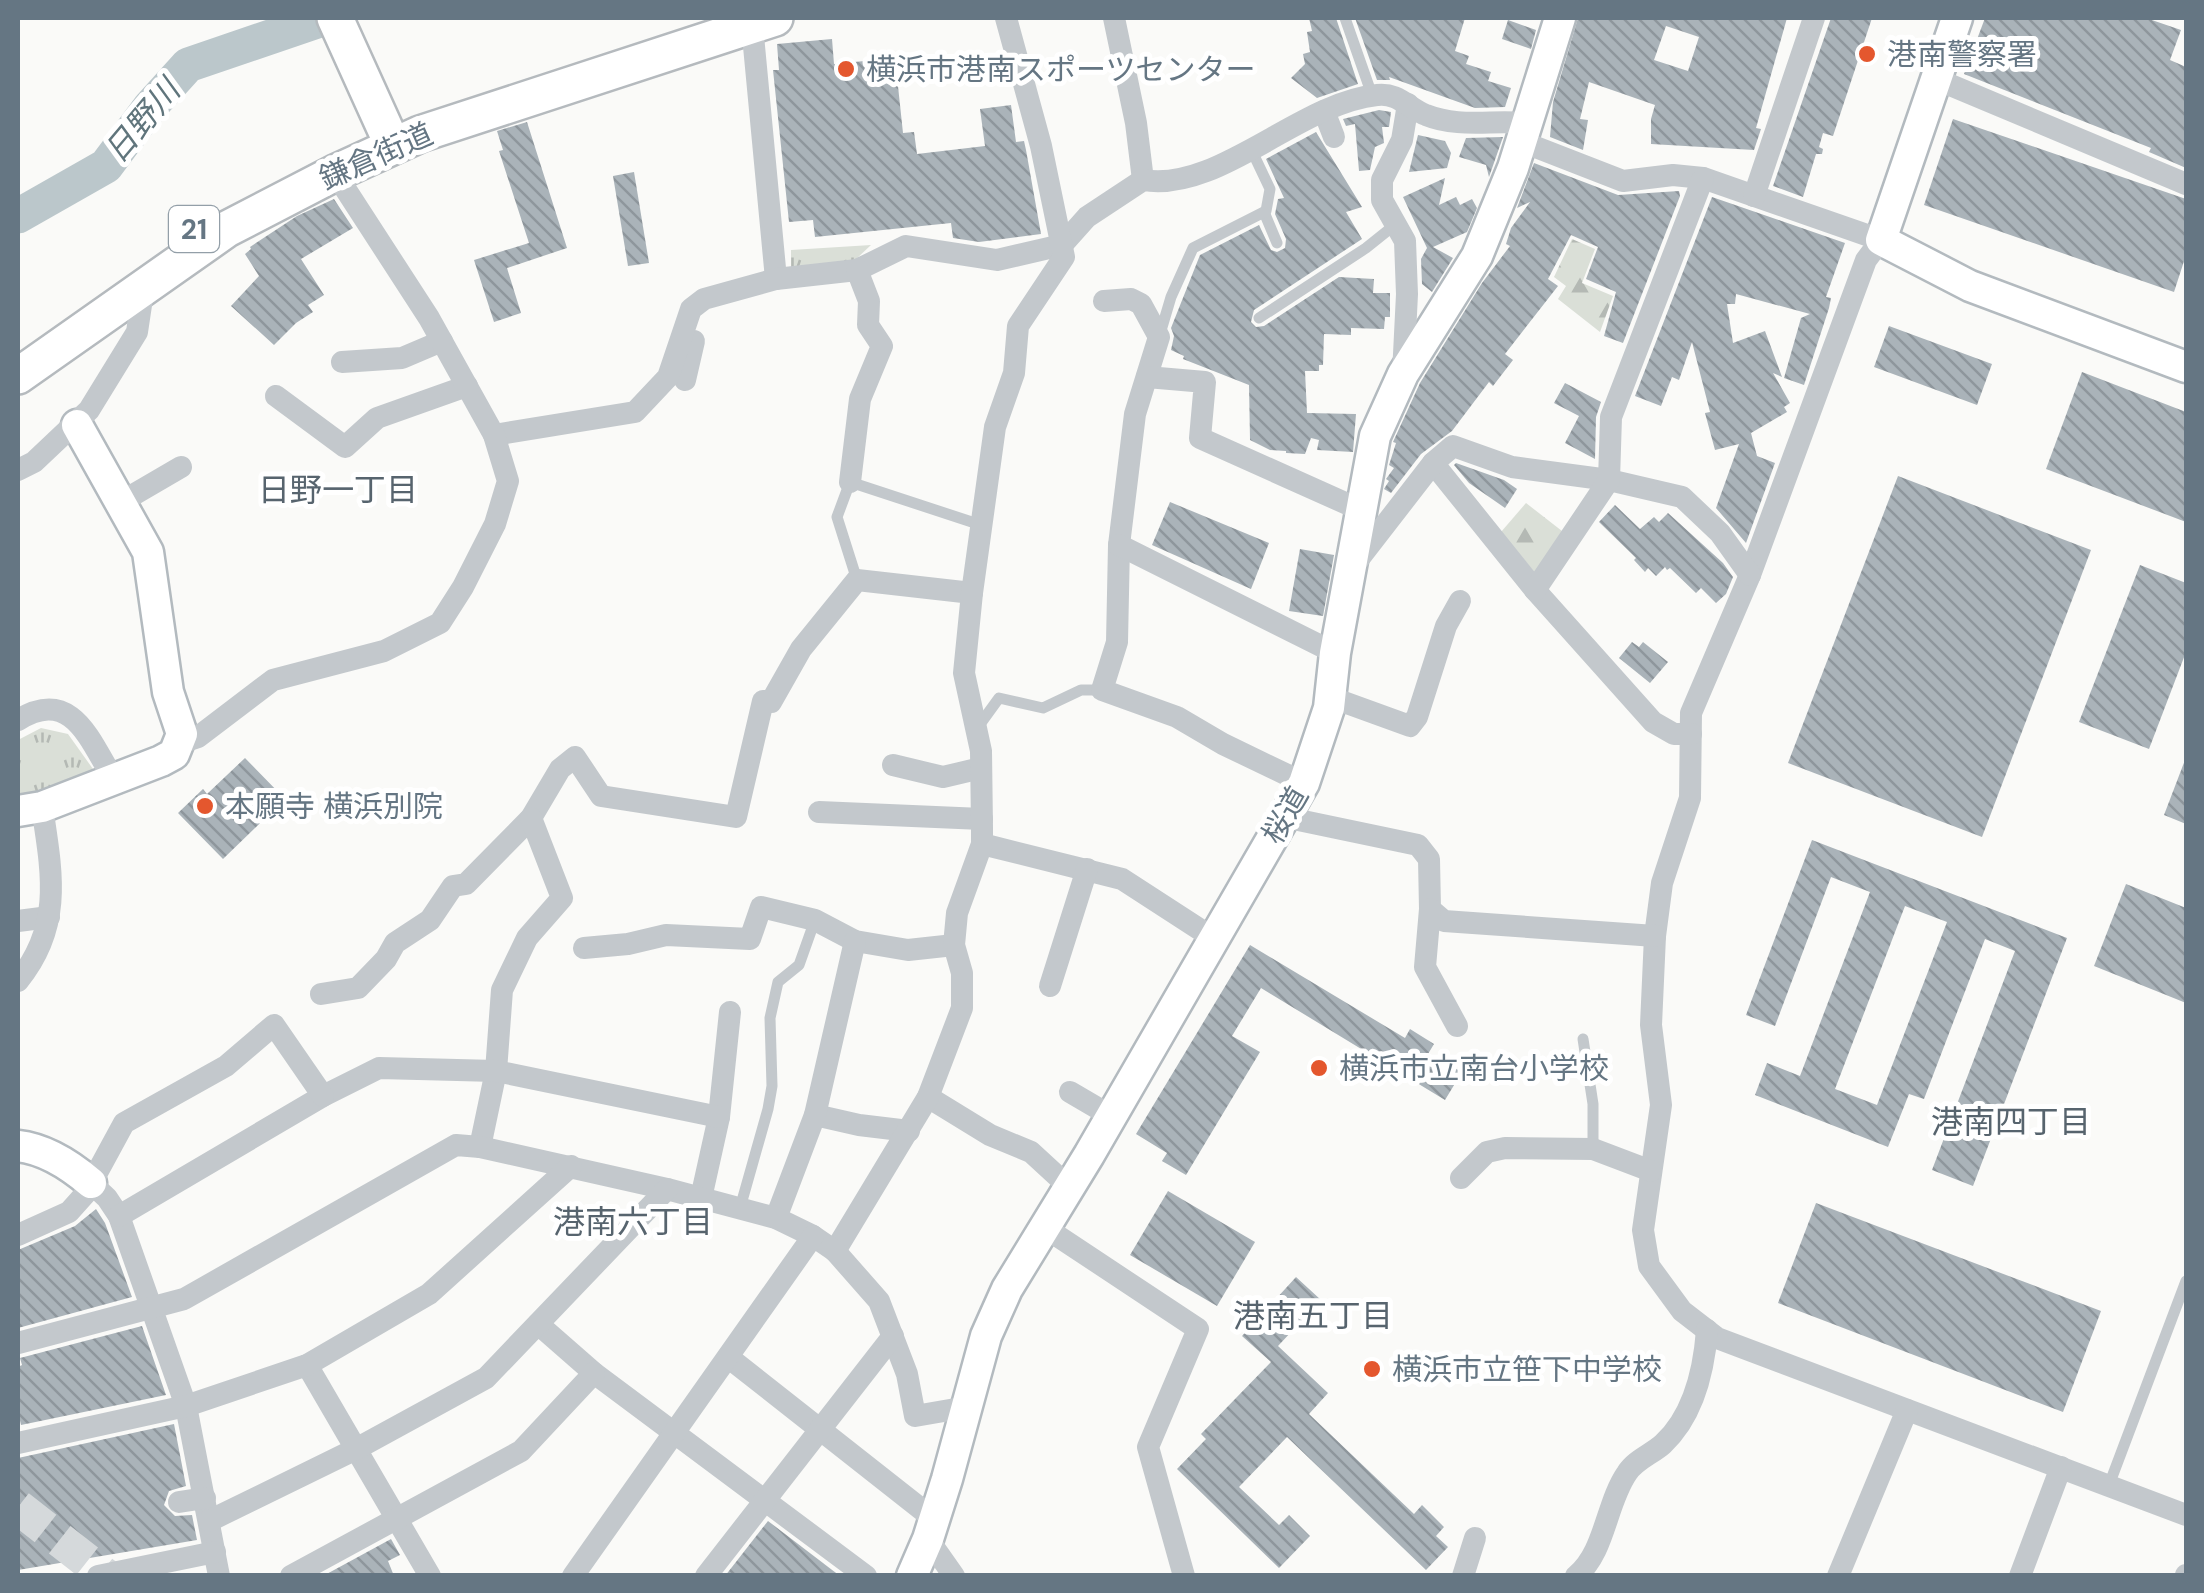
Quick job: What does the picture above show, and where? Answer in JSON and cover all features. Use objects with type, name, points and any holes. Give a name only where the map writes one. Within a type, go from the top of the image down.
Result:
[{"type":"main road","name":"鎌倉街道","points":[[18,376],[227,229],[335,173],[389,138],[414,116],[558,66],[748,20]]},
{"type":"main road","points":[[338,27],[389,138]]},
{"type":"main road","name":"鎌倉街道","points":[[18,352],[148,257],[293,174],[389,138]]},
{"type":"street","points":[[835,1251],[928,1097],[962,1008],[962,974],[954,945],[958,913],[982,844],[981,768],[964,673],[994,428],[1014,373],[1018,326],[1064,257],[1042,146],[1006,18]]},
{"type":"street","points":[[1114,18],[1136,123],[1142,180]]},
{"type":"street","name":"桜道","points":[[912,1576],[932,1530],[993,1320],[1006,1289],[1112,1116],[1304,783],[1330,697],[1375,436],[1403,374],[1477,256],[1513,168],[1560,18]]},
{"type":"street","points":[[1754,196],[1814,18]]},
{"type":"street","points":[[1957,18],[1881,240],[1866,260],[1750,575],[1691,713],[1690,798],[1662,883],[1655,936],[1650,1025],[1661,1105],[1643,1230],[1648,1266],[1682,1311],[1717,1338],[2186,1516]]},
{"type":"street","points":[[748,20],[776,279]]},
{"type":"street","points":[[1936,79],[2186,184]]},
{"type":"street","points":[[494,435],[635,412],[668,377],[691,309],[704,299],[776,279],[857,270],[906,246],[997,260],[1062,245],[1087,216],[1142,180],[1163,184],[1178,181],[1251,149],[1303,118],[1390,94],[1424,114],[1456,123],[1522,132],[1624,181],[1672,175],[1703,178],[1881,240],[1970,286],[2186,366]]},
{"type":"street","points":[[1403,374],[1405,241],[1382,200],[1382,180],[1402,140],[1408,104]]},
{"type":"street","points":[[1324,112],[1334,137]]},
{"type":"street","points":[[180,743],[198,737],[273,680],[384,651],[440,623],[464,587],[495,524],[508,481],[494,435],[442,341],[335,173]]},
{"type":"street","points":[[1535,590],[1609,480],[1611,417],[1703,178]]},
{"type":"street","points":[[850,482],[860,399],[882,346],[868,326],[869,301],[857,270]]},
{"type":"street","points":[[18,470],[34,462],[77,424],[137,332],[144,285]]},
{"type":"street","points":[[685,380],[704,299]]},
{"type":"street","points":[[1104,301],[1131,299],[1142,304],[1159,336],[1136,414],[1119,545],[1117,642],[1102,690],[1177,717],[1304,783]]},
{"type":"street","points":[[342,362],[402,358],[442,341]]},
{"type":"street","points":[[1146,377],[1205,382],[1200,438],[1362,512]]},
{"type":"street","points":[[276,396],[345,448],[378,418],[467,386]]},
{"type":"street","points":[[18,982],[38,952],[49,917],[50,861],[30,809],[161,761],[174,754],[182,734],[168,692],[148,552],[77,424]]},
{"type":"street","points":[[1352,568],[1433,463],[1453,446],[1512,468],[1609,480],[1682,498],[1720,533],[1750,575]]},
{"type":"street","points":[[1433,463],[1535,590],[1652,722],[1674,734],[1691,734]]},
{"type":"street","points":[[121,502],[180,467]]},
{"type":"street","points":[[1119,545],[1335,653]]},
{"type":"street","points":[[321,994],[358,988],[386,959],[395,943],[430,920],[453,886],[466,884],[532,818],[560,769],[576,757],[600,796],[736,818],[763,700],[771,702],[800,648],[856,580],[972,593]]},
{"type":"street","points":[[1330,697],[1410,726],[1417,717],[1446,626],[1460,601]]},
{"type":"street","points":[[18,720],[35,710],[54,708],[78,720],[114,780]]},
{"type":"street","points":[[893,765],[943,777],[981,768]]},
{"type":"street","points":[[819,812],[982,819]]},
{"type":"street","points":[[1284,816],[1418,845],[1429,859],[1425,967],[1457,1026]]},
{"type":"street","points":[[480,1147],[496,1071],[502,990],[527,938],[562,898],[532,818]]},
{"type":"street","points":[[982,844],[1122,879],[1213,938]]},
{"type":"street","points":[[1050,986],[1087,870]]},
{"type":"street","points":[[584,948],[628,944],[666,934],[750,939],[761,907],[815,920],[856,941],[908,950],[954,945]]},
{"type":"street","points":[[1430,909],[1444,921],[1655,936]]},
{"type":"street","points":[[18,921],[49,917]]},
{"type":"street","points":[[776,1218],[815,1115],[856,941]]},
{"type":"street","points":[[701,1198],[719,1118],[730,1012]]},
{"type":"street","points":[[18,1235],[52,1222],[86,1193],[124,1123],[226,1066],[274,1025],[323,1096]]},
{"type":"street","points":[[119,1216],[323,1096],[379,1068],[496,1071],[719,1118]]},
{"type":"street","points":[[1070,1092],[1112,1116]]},
{"type":"street","points":[[928,1097],[990,1135],[1031,1152],[1069,1187]]},
{"type":"street","points":[[815,1115],[908,1131]]},
{"type":"street","points":[[18,1344],[184,1299],[456,1145],[667,1189],[776,1218],[813,1236],[835,1251],[879,1301],[907,1374],[914,1416],[967,1407]]},
{"type":"street","points":[[18,1146],[60,1161],[108,1198],[119,1216],[186,1406],[217,1564],[98,1576]]},
{"type":"street","points":[[1461,1178],[1487,1152],[1505,1148],[1593,1149],[1652,1172]]},
{"type":"street","points":[[18,1443],[186,1406],[307,1365],[429,1294],[571,1166]]},
{"type":"street","points":[[178,1502],[207,1510],[356,1449],[486,1378],[667,1189]]},
{"type":"street","points":[[1044,1227],[1198,1329],[1148,1446],[1184,1576]]},
{"type":"street","points":[[573,1576],[813,1236]]},
{"type":"street","points":[[538,1324],[594,1372],[866,1576]]},
{"type":"street","points":[[1576,1576],[1588,1566],[1628,1469],[1665,1442],[1691,1402],[1704,1367],[1707,1330]]},
{"type":"street","points":[[706,1576],[893,1336]]},
{"type":"street","points":[[728,1357],[820,1429],[932,1530],[954,1576]]},
{"type":"street","points":[[307,1365],[430,1576]]},
{"type":"street","points":[[291,1576],[521,1451],[594,1372]]},
{"type":"street","points":[[1838,1576],[1908,1410]]},
{"type":"street","points":[[2020,1576],[2060,1467]]},
{"type":"street","points":[[1463,1576],[1475,1538]]},
{"type":"lane","points":[[1344,18],[1372,96]]},
{"type":"lane","points":[[1251,149],[1270,189],[1264,212],[1277,242]]},
{"type":"lane","points":[[1159,336],[1171,296],[1193,248],[1264,212]]},
{"type":"lane","points":[[1259,318],[1396,224]]},
{"type":"lane","points":[[856,580],[837,517],[850,482],[981,525]]},
{"type":"lane","points":[[975,730],[999,698],[1042,708],[1081,690],[1102,690]]},
{"type":"lane","points":[[740,1209],[772,1086],[770,1018],[778,982],[799,965],[815,920]]},
{"type":"lane","points":[[1583,1039],[1593,1104],[1593,1149]]},
{"type":"lane","points":[[2109,1485],[2186,1281]]},
{"type":"green space","points":[[1572,239],[1595,249],[1582,283],[1613,296],[1600,332],[1558,299],[1566,286],[1554,277]]},
{"type":"green space","points":[[871,245],[853,262],[791,274],[791,250]]},
{"type":"green space","points":[[1526,503],[1562,531],[1536,574],[1501,532]]},
{"type":"green space","points":[[41,728],[68,734],[98,776],[18,799],[18,740]]},
{"type":"building","points":[[1309,18],[1336,18],[1358,84],[1317,98],[1291,78],[1305,64],[1303,54],[1310,52]]},
{"type":"building","points":[[1355,18],[1465,18],[1455,51],[1469,56],[1466,64],[1491,72],[1488,81],[1511,88],[1505,107],[1475,108],[1389,77],[1390,80],[1377,80]]},
{"type":"building","points":[[1578,18],[1787,18],[1756,128],[1761,129],[1754,150],[1651,144],[1655,105],[1589,82],[1580,119],[1588,120],[1583,150],[1550,137],[1553,102]],"holes":[[[1666,26],[1699,37],[1688,71],[1654,60]]]},
{"type":"building","points":[[1831,18],[1872,18],[1833,136],[1823,133],[1819,147],[1822,154],[1816,154],[1803,197],[1773,186]]},
{"type":"building","points":[[1985,18],[2146,18],[2181,30],[2170,60],[2186,67],[2186,168],[2149,152],[2151,148],[1964,74]]},
{"type":"building","points":[[1508,20],[1536,30],[1531,49],[1502,39]]},
{"type":"building","points":[[832,39],[834,64],[895,58],[903,133],[914,132],[917,154],[985,146],[980,109],[1011,105],[1016,142],[1024,141],[1041,234],[979,242],[953,238],[951,223],[815,237],[813,220],[789,222],[773,70],[779,70],[777,44]]},
{"type":"building","points":[[1379,110],[1391,112],[1389,127],[1382,127],[1384,143],[1375,147],[1370,170],[1359,171],[1355,124],[1346,126],[1343,119]]},
{"type":"building","points":[[1953,119],[2186,199],[2186,255],[2174,292],[1924,205]]},
{"type":"building","points":[[527,122],[567,248],[507,268],[521,313],[494,322],[474,260],[529,243],[499,151],[503,150],[497,131]]},
{"type":"building","points":[[1316,132],[1362,207],[1346,212],[1362,239],[1254,310],[1251,322],[1256,327],[1264,326],[1339,277],[1374,279],[1373,293],[1390,293],[1390,317],[1385,317],[1384,329],[1351,328],[1351,335],[1324,334],[1323,365],[1319,365],[1319,371],[1305,371],[1307,413],[1356,414],[1353,452],[1317,450],[1319,440],[1311,438],[1305,454],[1286,453],[1250,440],[1249,385],[1183,359],[1171,350],[1171,328],[1200,255],[1259,225],[1271,250],[1285,248],[1286,239],[1275,214],[1278,199],[1284,198],[1266,159]]},
{"type":"building","points":[[1418,135],[1445,141],[1451,153],[1447,168],[1409,172]]},
{"type":"building","points":[[1503,137],[1489,177],[1486,165],[1459,157],[1466,138]]},
{"type":"building","points":[[1534,163],[1618,195],[1679,191],[1623,343],[1604,336],[1616,292],[1586,279],[1598,247],[1571,235],[1548,279],[1558,286],[1505,354],[1513,360],[1493,386],[1489,382],[1452,431],[1421,454],[1391,493],[1384,489],[1394,468],[1389,465],[1396,443],[1393,442],[1420,383],[1482,283],[1510,246],[1506,244],[1511,228],[1530,202],[1517,208]]},
{"type":"building","points":[[634,172],[649,263],[628,266],[613,176]]},
{"type":"building","points":[[1445,178],[1439,205],[1456,197],[1460,205],[1472,199],[1477,208],[1467,232],[1433,247],[1453,258],[1432,292],[1422,284],[1421,259],[1427,248],[1403,197]]},
{"type":"building","points":[[1712,197],[1845,243],[1826,297],[1831,298],[1829,308],[1804,385],[1784,378],[1801,318],[1810,314],[1736,294],[1735,304],[1727,304],[1733,343],[1765,331],[1782,377],[1773,373],[1790,403],[1784,407],[1787,412],[1751,433],[1757,456],[1775,463],[1746,543],[1716,508],[1739,444],[1715,450],[1705,413],[1710,412],[1692,342],[1679,380],[1672,377],[1661,406],[1635,396]]},
{"type":"building","points":[[334,199],[353,228],[301,259],[324,295],[308,305],[313,312],[274,345],[231,306],[259,276],[245,254],[297,216]]},
{"type":"building","points":[[1889,326],[1992,364],[1977,405],[1874,367]]},
{"type":"building","points":[[2082,372],[2186,412],[2186,522],[2046,469]]},
{"type":"building","points":[[1565,383],[1601,402],[1596,417],[1595,459],[1565,443],[1579,416],[1554,403]]},
{"type":"building","points":[[1456,463],[1504,480],[1517,489],[1505,508],[1469,483]]},
{"type":"building","points":[[1898,476],[2091,550],[1982,837],[1788,763]]},
{"type":"building","points":[[1170,502],[1269,543],[1251,589],[1152,545]]},
{"type":"building","points":[[1615,505],[1640,529],[1654,517],[1659,522],[1668,513],[1723,563],[1733,577],[1726,594],[1716,603],[1701,588],[1696,593],[1670,568],[1665,567],[1656,576],[1648,568],[1645,572],[1599,522]]},
{"type":"building","points":[[1300,549],[1334,555],[1323,616],[1289,611]]},
{"type":"building","points":[[2140,565],[2186,583],[2186,652],[2149,749],[2079,722]]},
{"type":"building","points":[[1632,642],[1639,647],[1643,642],[1668,662],[1650,683],[1619,658]]},
{"type":"building","points":[[245,758],[285,799],[223,859],[178,813],[203,789],[207,794]]},
{"type":"building","points":[[2186,760],[2186,824],[2164,815]]},
{"type":"building","points":[[1812,840],[2067,938],[1973,1186],[1932,1170],[2015,951],[1985,939],[1924,1099],[1909,1094],[1888,1147],[1755,1095],[1767,1063],[1800,1076],[1870,892],[1831,877],[1775,1026],[1746,1015]],"holes":[[[1905,906],[1947,922],[1877,1105],[1835,1089]]]},
{"type":"building","points":[[2126,884],[2186,908],[2186,1003],[2094,966]]},
{"type":"building","points":[[1250,945],[1405,1038],[1410,1029],[1434,1044],[1428,1054],[1462,1072],[1445,1100],[1261,988],[1232,1036],[1260,1052],[1186,1175],[1162,1161],[1167,1153],[1136,1134]]},
{"type":"building","points":[[1168,1191],[1255,1242],[1217,1306],[1130,1255]]},
{"type":"building","points":[[1816,1203],[2101,1311],[2063,1412],[1778,1303]]},
{"type":"building","points":[[96,1209],[105,1223],[132,1297],[18,1328],[18,1250],[75,1226]]},
{"type":"building","points":[[1296,1277],[1321,1300],[1278,1346],[1328,1393],[1309,1414],[1414,1514],[1422,1505],[1444,1527],[1436,1536],[1448,1547],[1426,1570],[1287,1437],[1239,1487],[1279,1525],[1289,1515],[1310,1536],[1279,1568],[1177,1469],[1206,1439],[1201,1434],[1271,1362],[1242,1336]]},
{"type":"building","points":[[142,1326],[166,1395],[21,1425],[20,1358]]},
{"type":"building","points":[[174,1424],[186,1486],[169,1491],[164,1505],[175,1516],[192,1515],[197,1540],[18,1570],[18,1458]]},
{"type":"building","points":[[768,1521],[840,1576],[725,1576]]},
{"type":"building","points":[[391,1539],[400,1555],[388,1561],[394,1576],[323,1576]]},
{"type":"waterway","name":"日野川","points":[[18,216],[106,166],[150,107],[188,65],[326,18]]},
{"type":"tunnel","points":[[18,1507],[106,1576]]},
{"type":"place","name":"港南警察署","points":[[1867,54]]},
{"type":"place","name":"横浜市港南スポーツセンター","points":[[846,69]]},
{"type":"place","name":"本願寺 横浜別院","points":[[205,806]]},
{"type":"place","name":"横浜市立南台小学校","points":[[1319,1068]]},
{"type":"place","name":"横浜市立笹下中学校","points":[[1372,1369]]},
{"type":"district","name":"日野一丁目","points":[[338,490]]},
{"type":"district","name":"港南四丁目","points":[[2011,1122]]},
{"type":"district","name":"港南六丁目","points":[[633,1222]]},
{"type":"district","name":"港南五丁目","points":[[1313,1316]]}]
